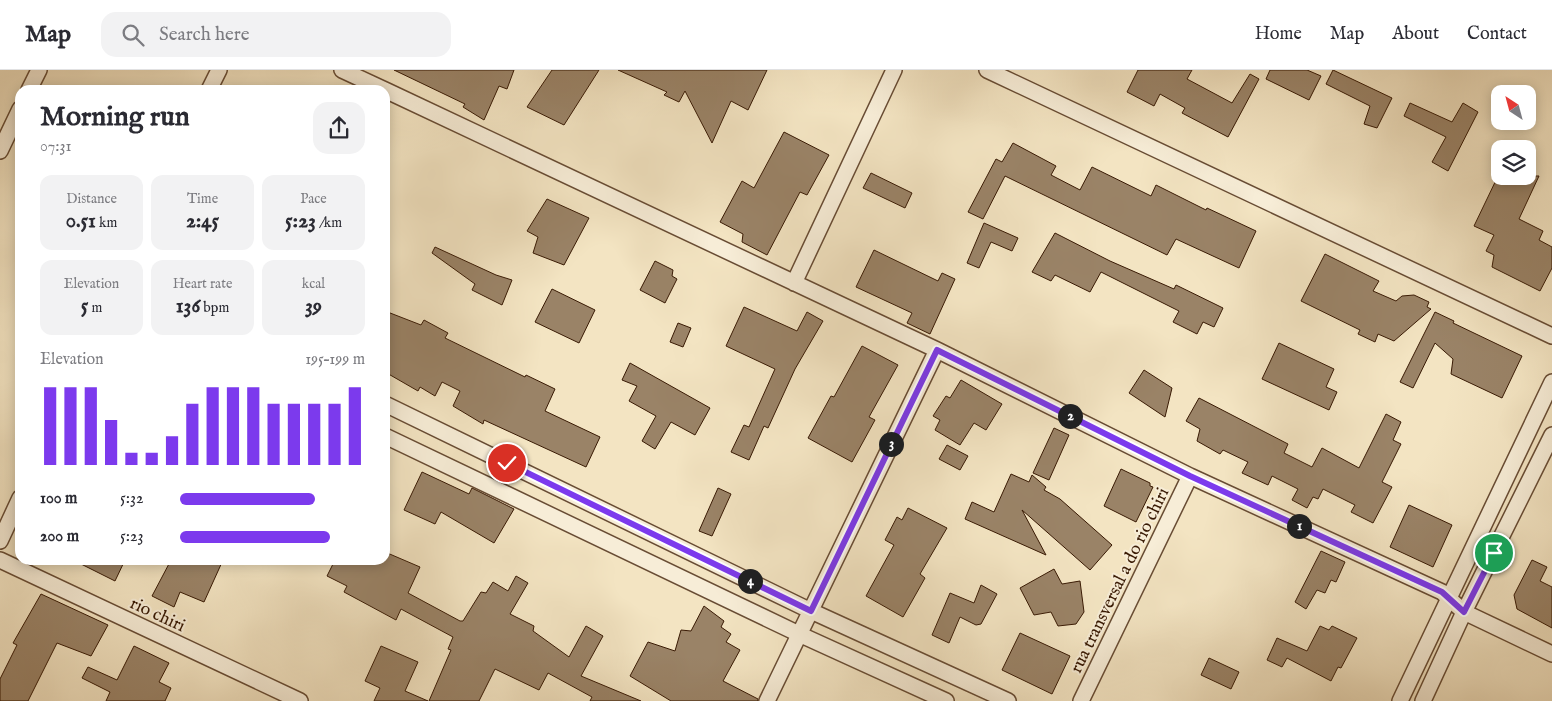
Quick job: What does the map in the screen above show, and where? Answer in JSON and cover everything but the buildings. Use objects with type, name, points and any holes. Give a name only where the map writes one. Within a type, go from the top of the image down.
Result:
[{"type":"street","points":[[32,85],[39,70]]},
{"type":"street","points":[[212,85],[219,70]]},
{"type":"street","points":[[342,70],[374,85]]},
{"type":"street","points":[[794,283],[894,70]]},
{"type":"street","points":[[987,70],[1552,336]]},
{"type":"street","points":[[390,92],[937,350],[1190,476],[1442,592],[1464,612],[1552,654]]},
{"type":"street","points":[[0,151],[15,120]]},
{"type":"street","points":[[767,701],[801,635],[937,350]]},
{"type":"street","points":[[1400,701],[1552,382]]},
{"type":"street","points":[[390,406],[811,611],[1008,701]]},
{"type":"street","points":[[1423,701],[1464,612],[1552,435]]},
{"type":"street","points":[[390,438],[801,635],[946,701]]},
{"type":"street","name":"rua transversal a do rio chiri","points":[[1080,701],[1190,476]]},
{"type":"street","points":[[0,541],[15,509]]},
{"type":"street","name":"rio chiri","points":[[0,560],[300,701]]},
{"type":"route","points":[[507,463],[811,611],[937,350],[1190,476],[1442,592],[1464,612],[1494,553]]}]
